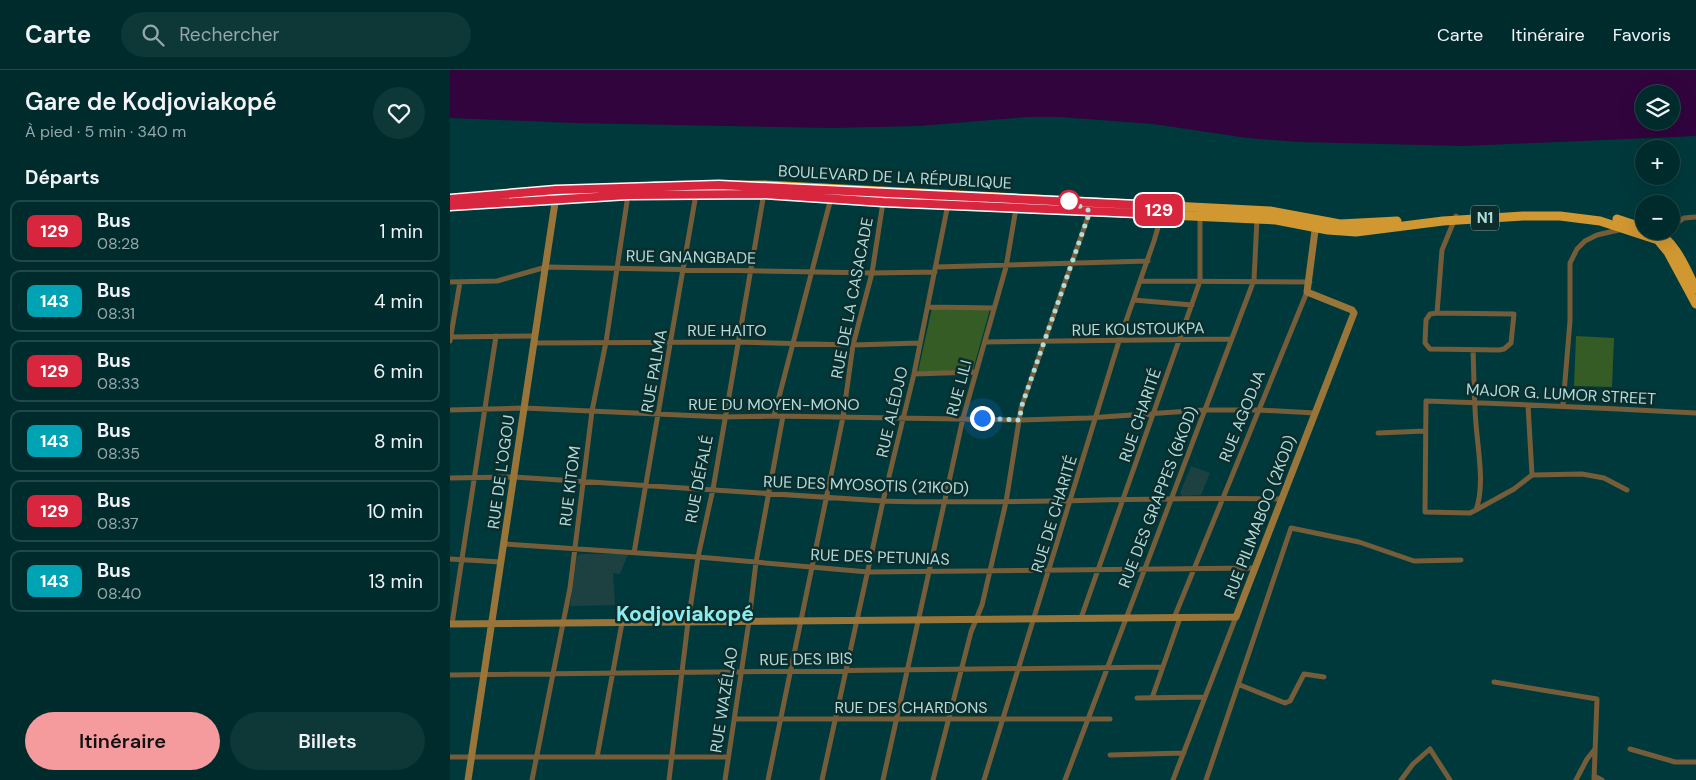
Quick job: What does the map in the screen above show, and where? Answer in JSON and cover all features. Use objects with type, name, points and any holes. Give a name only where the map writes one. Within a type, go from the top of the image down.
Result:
[{"type":"highway","name":"BOULEVARD DE LA RÉPUBLIQUE","points":[[450,199],[683,185],[1200,212],[1287,213],[1316,224]]},
{"type":"highway","name":"BOULEVARD DE LA RÉPUBLIQUE","points":[[450,206],[556,194],[696,194],[765,190],[883,202],[949,200],[1016,208],[1090,211],[1159,210]]},
{"type":"highway","name":"BOULEVARD DE LA RÉPUBLIQUE","points":[[1200,212],[1316,224],[1356,232],[1411,222],[1455,218]]},
{"type":"highway","name":"N1","points":[[1455,218],[1560,216],[1635,226]]},
{"type":"highway","name":"N1","points":[[1627,225],[1635,227]]},
{"type":"highway","points":[[1663,240],[1696,304]]},
{"type":"highway","points":[[1665,240],[1676,252],[1696,289]]},
{"type":"street","name":"RUE DÉFALÉ","points":[[669,780],[698,556],[712,490],[749,270],[765,190]]},
{"type":"street","name":"RUE DE L'OGOU","points":[[472,757],[556,194]]},
{"type":"street","name":"RUE PALMA","points":[[634,553],[672,342],[696,194]]},
{"type":"street","name":"RUE KITOM","points":[[532,780],[554,673],[575,550],[592,411],[606,342],[628,195]]},
{"type":"street","points":[[774,416],[831,198]]},
{"type":"street","name":"RUE ALÉDJO","points":[[822,780],[848,671],[883,501],[914,374],[949,200]]},
{"type":"street","name":"RUE DE LA CASACADE","points":[[768,780],[842,417],[853,345],[872,273],[883,202]]},
{"type":"street","name":"RUE LILI","points":[[883,780],[963,418],[1006,267],[1016,208]]},
{"type":"street","name":"RUE DE CHARITÉ","points":[[984,780],[1119,342],[1148,261],[1159,224],[1159,210]]},
{"type":"street","points":[[933,780],[990,571],[1006,502],[1021,408],[1046,342],[1090,211]]},
{"type":"street","name":"RUE CHARITÉ","points":[[1081,618],[1200,281],[1200,212]]},
{"type":"street","points":[[1680,221],[1684,218],[1696,217]]},
{"type":"street","points":[[1437,312],[1442,250],[1455,218]]},
{"type":"street","name":"RUE DES GRAPPES (6KOD)","points":[[1065,780],[1254,280],[1257,219]]},
{"type":"street","name":"RUE AGODJA","points":[[1152,698],[1194,568],[1307,292],[1310,282],[1316,224]]},
{"type":"street","points":[[1563,405],[1570,321],[1570,263],[1577,249],[1585,241],[1627,225]]},
{"type":"street","name":"RUE GNANGBADE","points":[[450,282],[496,281],[546,267],[872,273],[1072,262],[1148,261]]},
{"type":"street","points":[[1141,281],[1254,280],[1310,282]]},
{"type":"street","points":[[450,338],[460,282]]},
{"type":"street","name":"RUE PILIMABOO (2KOD)","points":[[1173,780],[1354,313],[1352,310],[1307,292]]},
{"type":"street","points":[[1134,300],[1192,305]]},
{"type":"street","points":[[928,307],[994,308]]},
{"type":"street","points":[[1437,312],[1514,314],[1512,338],[1508,347],[1499,350],[1473,350],[1434,350],[1427,347],[1425,343],[1426,320],[1430,314],[1437,312]]},
{"type":"street","points":[[496,336],[451,624],[1236,617]]},
{"type":"street","name":"RUE HAITO","points":[[450,338],[496,336],[606,342],[920,344]]},
{"type":"street","name":"RUE KOUSTOUKPA","points":[[985,342],[1119,342],[1231,339]]},
{"type":"street","points":[[1473,350],[1474,403],[1479,473],[1479,503],[1476,510]]},
{"type":"street","points":[[914,374],[976,372]]},
{"type":"street","name":"MAJOR G. LUMOR STREET","points":[[1425,431],[1426,401],[1563,405],[1696,413]]},
{"type":"street","points":[[1528,404],[1532,475]]},
{"type":"street","name":"RUE DU MOYEN-MONO","points":[[450,410],[524,408],[724,417],[783,416],[1020,420],[1088,418],[1204,410],[1315,413]]},
{"type":"street","name":"RUE WAZÉLAO","points":[[725,780],[750,621],[756,562],[767,494],[783,416]]},
{"type":"street","points":[[1378,432],[1425,431],[1425,512],[1470,512],[1476,510],[1514,489],[1532,475],[1582,474],[1604,478],[1627,490]]},
{"type":"street","name":"RUE DES MYOSOTIS (21KOD)","points":[[450,478],[514,476],[826,498],[944,503],[1223,498],[1282,499]]},
{"type":"street","points":[[1206,780],[1240,685],[1291,528],[1359,542],[1414,560],[1461,560]]},
{"type":"street","name":"RUE DES PETUNIAS","points":[[505,544],[575,550],[698,556],[868,572],[1255,568]]},
{"type":"street","points":[[450,559],[501,562]]},
{"type":"street","points":[[597,757],[622,623]]},
{"type":"street","name":"RUE DES IBIS","points":[[450,675],[1018,669],[1108,666],[1162,667]]},
{"type":"street","points":[[1240,685],[1285,703],[1290,701],[1304,674],[1324,677]]},
{"type":"street","points":[[1494,682],[1597,699],[1594,778],[1602,780]]},
{"type":"street","points":[[1137,698],[1206,697]]},
{"type":"street","name":"RUE DES CHARDONS","points":[[735,719],[1110,719]]},
{"type":"street","points":[[1402,780],[1413,764],[1430,749],[1450,780]]},
{"type":"street","points":[[1576,780],[1587,759],[1595,749]]},
{"type":"street","points":[[1630,749],[1675,762],[1696,762]]},
{"type":"street","points":[[1110,755],[1184,753]]},
{"type":"street","points":[[450,757],[728,757]]},
{"type":"street","points":[[468,780],[472,757]]},
{"type":"shaded area","points":[[450,70],[1696,70],[1696,136],[1464,146],[1299,142],[1247,138],[1153,124],[1059,117],[1027,117],[920,126],[831,128],[575,123],[450,118]]},
{"type":"shaded area","points":[[1191,466],[1210,473],[1201,495],[1182,496],[1180,493]]},
{"type":"shaded area","points":[[580,554],[628,554],[620,574],[613,573],[615,605],[570,606],[577,556]]},
{"type":"green space","points":[[932,308],[990,309],[973,370],[918,372]]},
{"type":"green space","points":[[1576,336],[1614,338],[1612,387],[1574,386]]},
{"type":"bus line","name":"129","points":[[450,199],[556,190],[641,186],[765,185],[1159,206],[1160,214],[883,202],[764,194],[628,195],[450,206]]},
{"type":"district","name":"Kodjoviakopé","points":[[685,614]]},
{"type":"route","points":[[982,418],[1020,420],[1021,408],[1046,342],[1090,211],[1069,201]]}]
